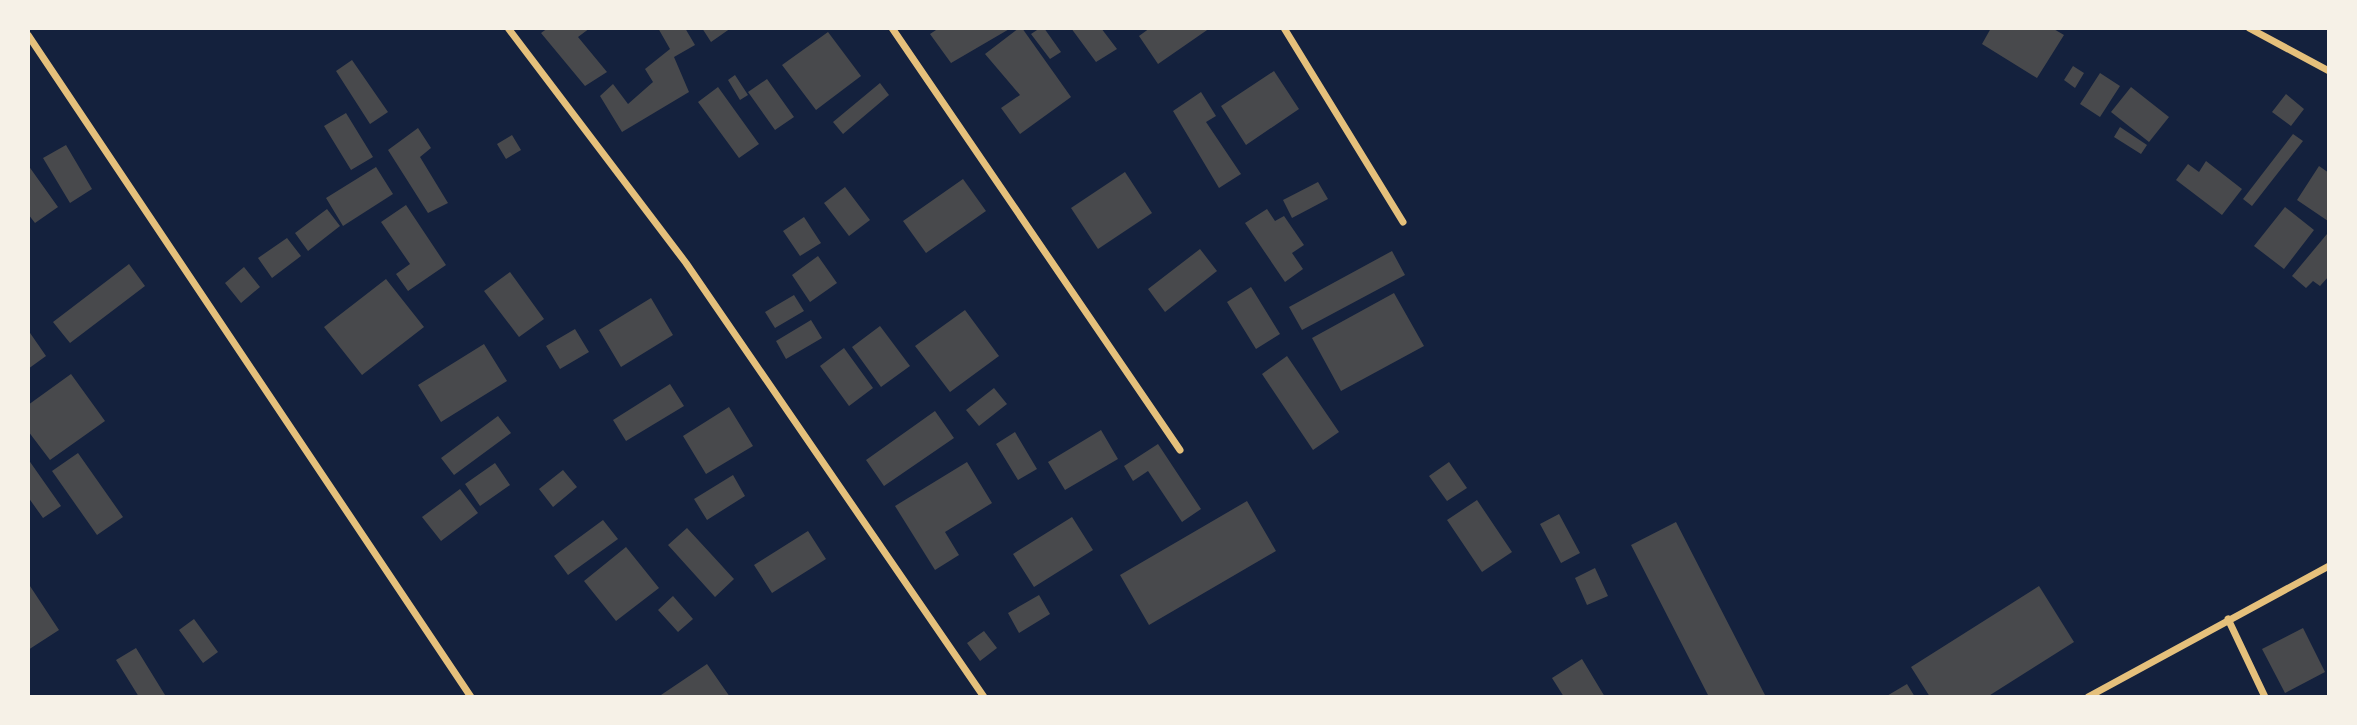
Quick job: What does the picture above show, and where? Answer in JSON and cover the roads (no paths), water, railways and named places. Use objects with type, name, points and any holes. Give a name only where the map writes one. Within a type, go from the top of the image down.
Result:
[{"type":"street","points":[[508,28],[686,263],[984,697]]},
{"type":"street","points":[[892,28],[1180,450]]},
{"type":"street","points":[[1284,28],[1403,222]]},
{"type":"street","points":[[2249,28],[2329,71]]},
{"type":"street","points":[[28,36],[471,697]]},
{"type":"street","points":[[2088,697],[2329,566]]},
{"type":"street","points":[[2228,619],[2265,697]]}]
